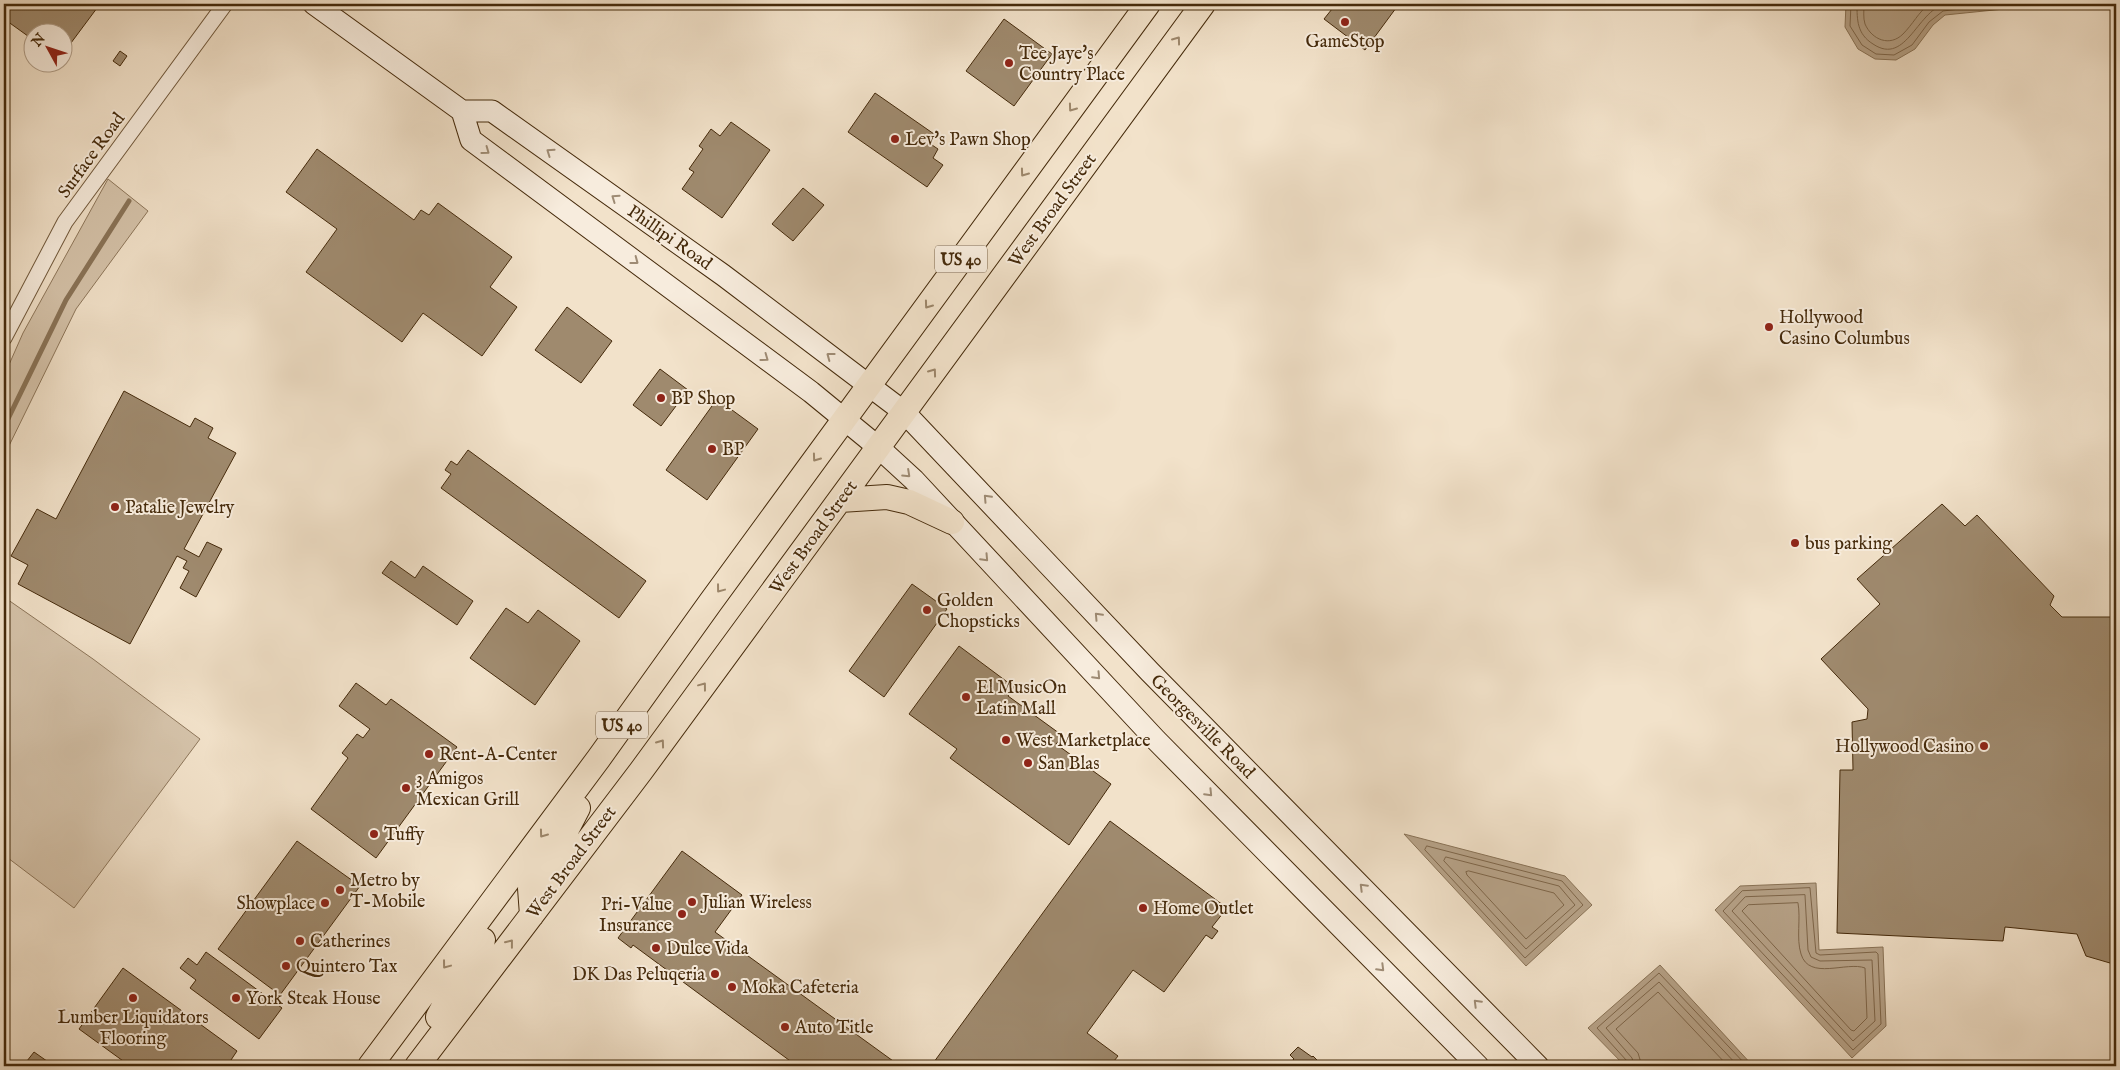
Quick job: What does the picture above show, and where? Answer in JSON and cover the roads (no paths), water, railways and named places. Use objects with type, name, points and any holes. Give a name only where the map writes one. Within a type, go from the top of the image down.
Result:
[{"type":"main road","points":[[314,4],[462,111],[471,140],[844,418],[878,447],[914,480],[1156,740],[1478,1066]]},
{"type":"main road","name":"US 40","points":[[370,1066],[499,894],[844,418],[1148,4]]},
{"type":"main road","name":"West Broad Street","points":[[420,1062],[532,915],[840,500],[1203,4]]},
{"type":"main road","name":"Phillipi Road","points":[[462,111],[492,111],[702,259],[870,385]]},
{"type":"main road","name":"Georgesville Road","points":[[870,385],[904,412],[1150,672],[1538,1066]]},
{"type":"main road","points":[[840,500],[887,497],[908,502],[952,522]]},
{"type":"main road","points":[[532,915],[530,888],[553,856],[573,814],[671,682],[686,637]]},
{"type":"main road","points":[[420,1062],[438,1016],[471,956],[504,911],[505,899],[499,894]]},
{"type":"street","name":"Surface Road","points":[[4,338],[65,222],[225,4]]},
{"type":"water","points":[[1846,4],[2010,4],[2004,9],[1945,15],[1933,25],[1915,49],[1896,60],[1875,59],[1858,49],[1845,27]]},
{"type":"water","points":[[1404,834],[1565,876],[1592,905],[1526,966]]},
{"type":"water","points":[[1816,883],[1819,950],[1883,947],[1886,1026],[1852,1058],[1715,910],[1740,886]]},
{"type":"water","points":[[1660,965],[1753,1066],[1625,1066],[1588,1028]]},
{"type":"waterway","points":[[4,427],[66,300],[129,201]]},
{"type":"place","name":"GameStop","points":[[1345,22]]},
{"type":"place","name":"Tee Jaye's Country Place","points":[[1009,63]]},
{"type":"place","name":"Lev's Pawn Shop","points":[[895,139]]},
{"type":"place","name":"Hollywood Casino Columbus","points":[[1769,327]]},
{"type":"place","name":"BP Shop","points":[[661,398]]},
{"type":"place","name":"BP","points":[[712,449]]},
{"type":"place","name":"Patalie Jewelry","points":[[115,507]]},
{"type":"place","name":"bus parking","points":[[1795,543]]},
{"type":"place","name":"Golden Chopsticks","points":[[927,610]]},
{"type":"place","name":"El MusicOn Latin Mall","points":[[966,697]]},
{"type":"place","name":"West Marketplace","points":[[1006,740]]},
{"type":"place","name":"Hollywood Casino","points":[[1984,746]]},
{"type":"place","name":"Rent-A-Center","points":[[429,754]]},
{"type":"place","name":"San Blas","points":[[1028,763]]},
{"type":"place","name":"3 Amigos Mexican Grill","points":[[406,788]]},
{"type":"place","name":"Tuffy","points":[[374,834]]},
{"type":"place","name":"Metro by T-Mobile","points":[[340,890]]},
{"type":"place","name":"Julian Wireless","points":[[692,902]]},
{"type":"place","name":"Showplace","points":[[325,903]]},
{"type":"place","name":"Home Outlet","points":[[1143,908]]},
{"type":"place","name":"Pri-Value Insurance","points":[[682,914]]},
{"type":"place","name":"Catherines","points":[[300,941]]},
{"type":"place","name":"Dulce Vida","points":[[656,948]]},
{"type":"place","name":"Quintero Tax","points":[[286,966]]},
{"type":"place","name":"DK Das Peluqeria","points":[[715,974]]},
{"type":"place","name":"Moka Cafeteria","points":[[732,987]]},
{"type":"place","name":"Lumber Liquidators Flooring","points":[[133,998]]},
{"type":"place","name":"York Steak House","points":[[236,998]]},
{"type":"place","name":"Auto Title","points":[[785,1027]]}]
